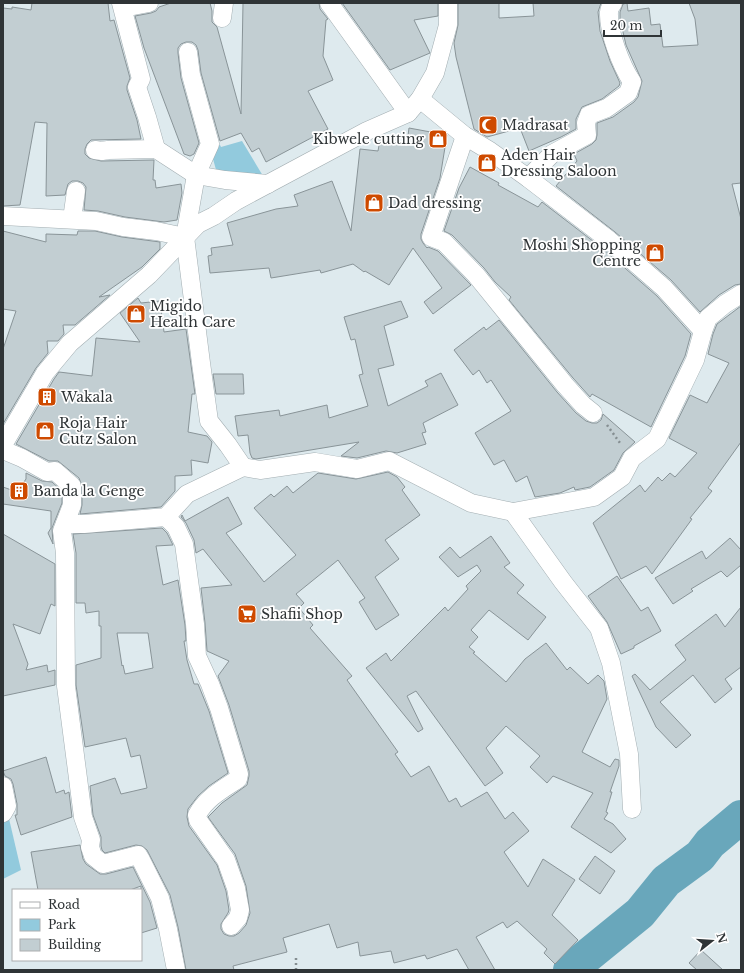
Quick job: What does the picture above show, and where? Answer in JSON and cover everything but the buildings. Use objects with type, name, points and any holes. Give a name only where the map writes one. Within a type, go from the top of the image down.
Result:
[{"type":"street","points":[[149,3],[122,5],[141,79],[137,87],[156,149]]},
{"type":"street","points":[[329,3],[408,113]]},
{"type":"street","points":[[3,445],[45,373],[65,349],[149,275],[198,224],[214,216],[236,201],[367,131],[408,113],[420,99],[435,73],[448,25],[448,3]]},
{"type":"street","points":[[528,178],[552,154],[587,135],[586,123],[589,115],[607,108],[628,93],[632,82],[627,74],[613,38],[609,11],[612,3]]},
{"type":"street","points":[[188,52],[190,75],[210,144],[196,175],[185,237],[209,421],[243,467]]},
{"type":"street","points":[[420,99],[465,136],[490,151],[528,178],[609,240],[664,288],[703,331]]},
{"type":"street","points":[[465,136],[431,237],[444,242],[476,275],[565,385],[583,406],[593,413]]},
{"type":"street","points":[[95,150],[156,149],[196,175],[225,180],[268,184]]},
{"type":"street","points":[[72,219],[76,191]]},
{"type":"street","points":[[3,216],[96,221],[185,237]]},
{"type":"street","points":[[65,524],[84,524],[166,517],[187,494],[243,467],[260,470],[315,462],[357,469],[389,461],[471,503],[513,512],[594,497],[622,477],[632,458],[657,439],[695,360],[708,318],[725,304],[741,294]]},
{"type":"street","points":[[3,450],[22,458],[47,472],[55,471],[72,486],[72,505],[62,531],[65,553],[66,686],[83,817],[92,840],[90,847],[93,856],[103,864],[138,855],[160,898],[176,970]]},
{"type":"street","points":[[513,512],[562,582],[599,628],[611,663],[629,754],[632,809]]},
{"type":"street","points":[[166,517],[176,527],[184,544],[195,624],[197,656],[212,690],[239,774],[238,779],[206,801],[197,815],[198,820],[226,860],[236,888],[240,910],[238,918],[231,926]]},
{"type":"street","points":[[3,786],[7,806],[3,813]]},
{"type":"path","points":[[593,413],[608,426],[632,458]]},
{"type":"path","points":[[296,956],[296,970]]},
{"type":"green space","points":[[242,141],[266,181],[218,177],[210,148],[220,145],[221,147]]},
{"type":"green space","points":[[3,793],[21,870],[3,879]]},
{"type":"waterway","points":[[570,970],[640,913],[666,881],[700,856],[710,843],[741,817]]},
{"type":"place","name":"Madrasat","points":[[488,125]]},
{"type":"place","name":"Kibwele cutting","points":[[438,139]]},
{"type":"place","name":"Aden Hair Dressing Saloon","points":[[487,163]]},
{"type":"place","name":"Dad dressing","points":[[374,203]]},
{"type":"place","name":"Moshi Shopping Centre","points":[[655,253]]},
{"type":"place","name":"Migido Health Care","points":[[136,314]]},
{"type":"place","name":"Wakala","points":[[47,397]]},
{"type":"place","name":"Roja Hair Cutz Salon","points":[[45,431]]},
{"type":"place","name":"Banda la Genge","points":[[19,491]]},
{"type":"place","name":"Shafii Shop","points":[[247,614]]}]
